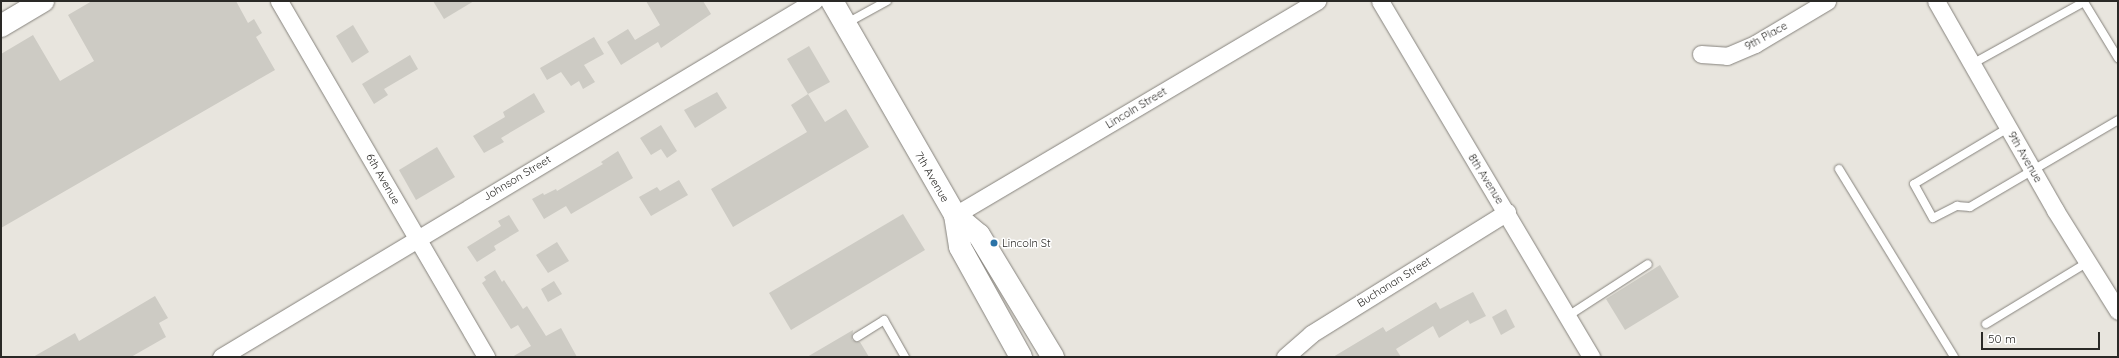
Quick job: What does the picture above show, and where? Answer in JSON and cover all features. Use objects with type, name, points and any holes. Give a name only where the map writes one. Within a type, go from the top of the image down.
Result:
[{"type":"street","points":[[1,26],[43,1]]},
{"type":"street","name":"6th Avenue","points":[[279,1],[486,357]]},
{"type":"street","name":"Johnson Street","points":[[221,357],[814,1]]},
{"type":"street","name":"7th Avenue","points":[[832,1],[955,216],[960,247],[1021,357]]},
{"type":"street","name":"Lincoln Street","points":[[955,216],[1317,1]]},
{"type":"street","name":"8th Avenue","points":[[1380,1],[1431,90],[1507,212],[1591,357]]},
{"type":"street","name":"9th Place","points":[[1701,54],[1727,56],[1755,44],[1827,1]]},
{"type":"street","name":"9th Avenue","points":[[1936,1],[2032,170],[2118,311]]},
{"type":"street","name":"Buchanan Street","points":[[1285,357],[1312,334],[1507,212]]},
{"type":"street","points":[[955,216],[979,235],[1053,357]]},
{"type":"lane","points":[[845,24],[887,1]]},
{"type":"lane","points":[[1972,64],[2084,2],[2118,58]]},
{"type":"lane","points":[[2008,128],[1914,184],[1933,218],[1957,206],[1970,207],[2118,120]]},
{"type":"lane","points":[[1839,169],[1954,357]]},
{"type":"lane","points":[[1986,324],[2088,262]]},
{"type":"lane","points":[[1568,316],[1648,264]]},
{"type":"lane","points":[[857,337],[884,320],[905,357]]},
{"type":"building","points":[[92,1],[236,1],[248,23],[254,19],[262,33],[256,37],[275,70],[1,228],[1,54],[33,35],[60,81],[94,61],[68,15]]},
{"type":"building","points":[[433,1],[474,1],[444,19]]},
{"type":"building","points":[[646,1],[703,1],[711,14],[661,48],[658,42],[621,65],[607,42],[628,29],[635,40],[660,25]]},
{"type":"building","points":[[353,25],[369,52],[352,63],[336,36]]},
{"type":"building","points":[[594,37],[604,54],[584,65],[595,82],[583,89],[579,81],[571,86],[561,72],[547,80],[540,68]]},
{"type":"building","points":[[809,46],[830,82],[808,94],[787,59]]},
{"type":"building","points":[[410,55],[418,69],[384,89],[388,95],[374,104],[362,84]]},
{"type":"building","points":[[717,92],[727,108],[695,128],[684,110]]},
{"type":"building","points":[[534,93],[545,112],[501,138],[504,142],[484,153],[473,136],[505,117],[503,112]]},
{"type":"building","points":[[808,94],[825,122],[846,109],[869,147],[733,227],[711,189],[807,132],[791,105]]},
{"type":"building","points":[[661,125],[677,151],[667,158],[661,149],[651,155],[640,138]]},
{"type":"building","points":[[437,147],[455,177],[416,200],[399,170]]},
{"type":"building","points":[[618,151],[633,178],[571,214],[566,206],[544,219],[532,199],[543,193],[544,195],[556,189],[557,191],[603,164],[601,162]]},
{"type":"building","points":[[679,180],[688,195],[651,216],[639,197],[657,187],[660,191]]},
{"type":"building","points":[[903,214],[925,250],[791,330],[769,293]]},
{"type":"building","points":[[509,215],[519,231],[494,246],[496,250],[477,262],[467,247],[501,226],[498,221]]},
{"type":"building","points":[[557,242],[569,261],[548,273],[536,255]]},
{"type":"building","points":[[1660,265],[1679,297],[1625,330],[1606,299]]},
{"type":"building","points":[[495,270],[502,282],[504,280],[523,309],[527,306],[546,336],[561,328],[577,357],[512,357],[531,346],[518,325],[511,329],[482,283],[486,280],[484,277]]},
{"type":"building","points":[[554,281],[562,294],[548,302],[541,289]]},
{"type":"building","points":[[1473,292],[1486,316],[1470,324],[1468,320],[1439,338],[1433,326],[1396,349],[1401,357],[1333,357],[1383,327],[1386,332],[1436,302],[1440,309]]},
{"type":"building","points":[[155,296],[168,318],[159,323],[166,337],[131,357],[33,357],[75,333],[79,341]]},
{"type":"building","points":[[1506,309],[1515,327],[1501,335],[1492,317]]},
{"type":"building","points":[[853,330],[852,340],[860,342],[869,357],[807,357]]},
{"type":"place","name":"Lincoln St","points":[[994,243]]}]
